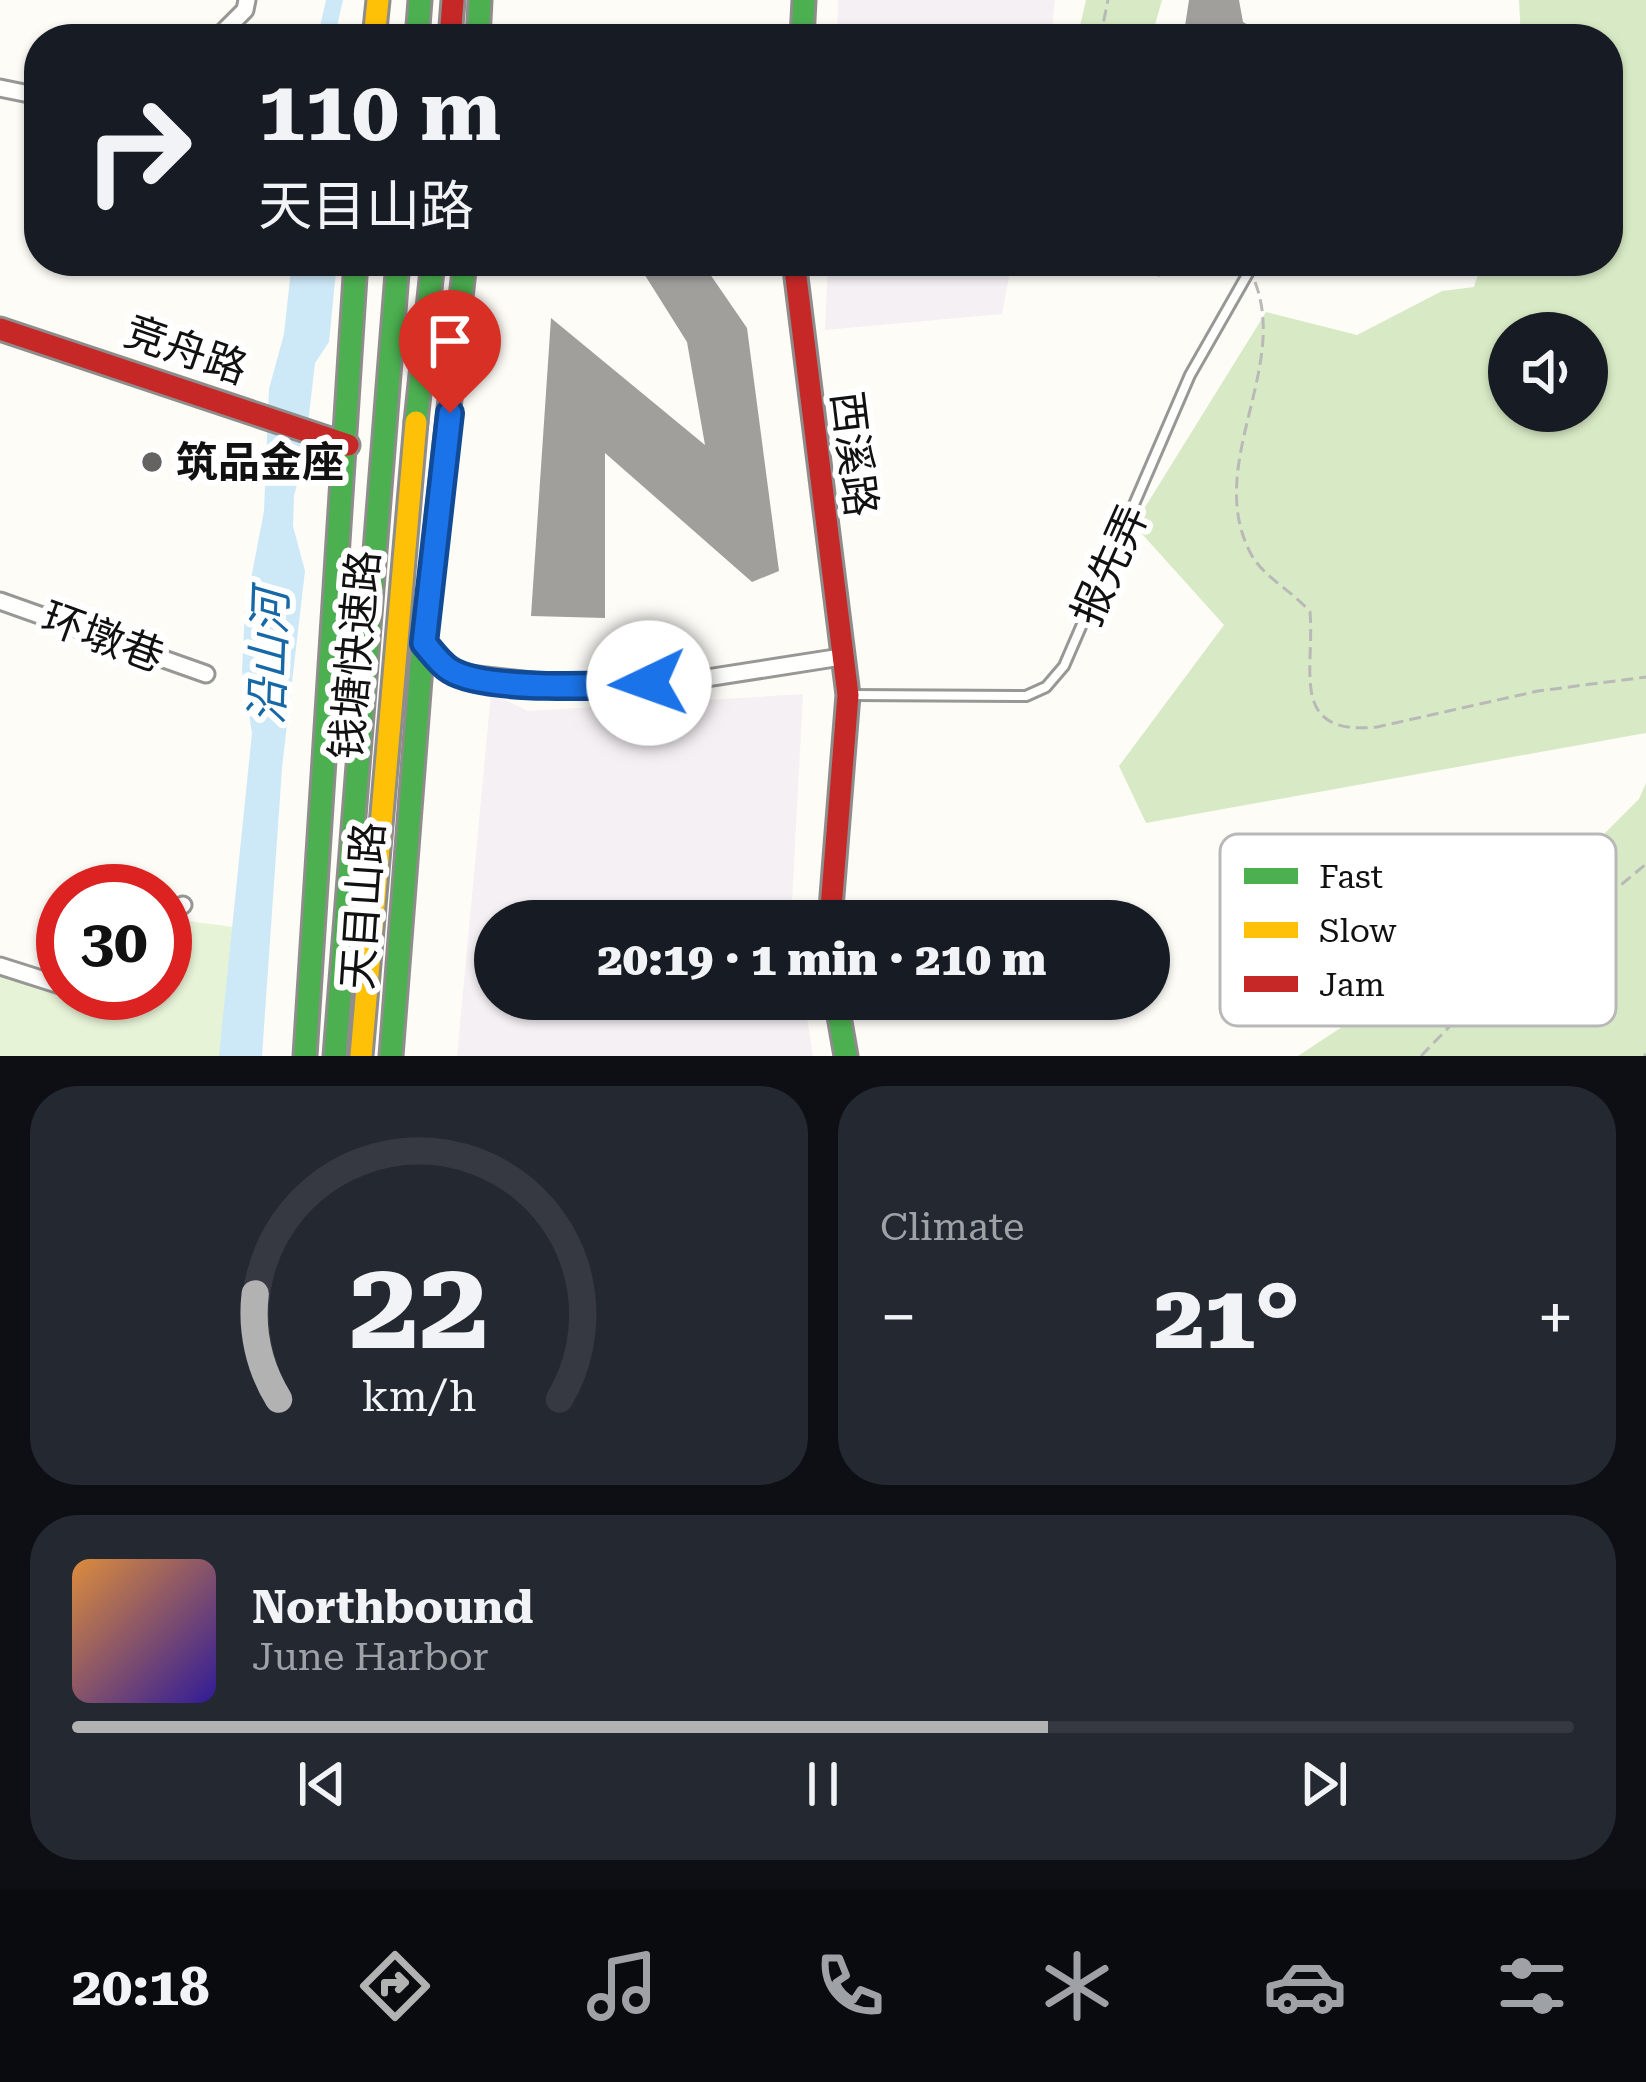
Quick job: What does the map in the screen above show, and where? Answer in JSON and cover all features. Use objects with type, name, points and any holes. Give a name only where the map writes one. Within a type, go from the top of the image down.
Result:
[{"type":"main road","name":"天目山路","points":[[305,1056],[355,276]]},
{"type":"main road","points":[[380,468],[381,276]]},
{"type":"main road","name":"钱塘快速路","points":[[335,1056],[397,276]]},
{"type":"main road","name":"钱塘快速路","points":[[361,1056],[400,568],[435,276]]},
{"type":"main road","name":"天目山路","points":[[391,1056],[419,692],[463,276]]},
{"type":"main road","name":"西溪路","points":[[796,276],[848,695],[832,900]]},
{"type":"main road","name":"竞舟路","points":[[0,328],[348,445]]},
{"type":"main road","name":"西溪路","points":[[819,900],[841,657]]},
{"type":"main road","points":[[827,1020],[833,1056]]},
{"type":"main road","points":[[840,1020],[847,1056]]},
{"type":"street","name":"环墩巷","points":[[0,601],[206,674]]},
{"type":"street","points":[[424,643],[451,672]]},
{"type":"street","points":[[419,692],[451,672],[585,687],[681,682],[841,657]]},
{"type":"street","points":[[0,966],[36,977]]},
{"type":"lane","name":"报先弄","points":[[848,695],[1026,696],[1046,687],[1064,666],[1190,375],[1246,276]]},
{"type":"path","points":[[1255,276],[1262,330],[1237,469],[1236,507],[1254,559],[1310,612],[1307,679],[1313,704],[1327,723],[1349,730],[1377,728],[1538,691],[1646,677]]},
{"type":"path","points":[[1616,887],[1646,864]]},
{"type":"path","points":[[1421,1056],[1450,1026]]},
{"type":"shaded area","points":[[838,0],[1055,0],[1053,24],[837,24]]},
{"type":"shaded area","points":[[827,276],[1009,276],[1002,314],[825,330]]},
{"type":"shaded area","points":[[491,693],[528,711],[803,694],[792,900],[474,900],[474,1020],[807,1020],[813,1056],[457,1056]]},
{"type":"green space","points":[[1086,0],[1162,0],[1155,24],[1080,24]]},
{"type":"green space","points":[[1519,0],[1646,0],[1646,733],[1146,823],[1119,766],[1224,625],[1134,525],[1266,312],[1357,335],[1442,291],[1474,287],[1477,276],[1623,276],[1623,24],[1520,24]]},
{"type":"green space","points":[[1646,783],[1646,1056],[1298,1056],[1343,1026],[1616,1026],[1616,834],[1604,834],[1639,799]]},
{"type":"green space","points":[[192,922],[242,928],[224,1056],[0,1056],[0,974],[36,987],[36,1020],[192,1020]]},
{"type":"water","points":[[326,0],[343,0],[337,24],[320,24]]},
{"type":"water","name":"沿山河","points":[[290,276],[336,276],[329,342],[315,363],[304,458],[294,496],[293,526],[305,571],[282,768],[262,1056],[219,1056],[252,733],[242,671],[245,610],[264,511],[269,389],[284,334]]},
{"type":"building","points":[[1189,0],[1239,0],[1246,24],[1185,24]]},
{"type":"building","points":[[645,276],[711,276],[747,328],[779,571],[752,582],[605,453],[605,618],[531,616],[551,318],[705,445],[687,342]]},
{"type":"traffic: fast","points":[[418,24],[420,0]]},
{"type":"traffic: fast","points":[[479,24],[480,0]]},
{"type":"traffic: fast","points":[[803,24],[804,0]]},
{"type":"traffic: fast","points":[[305,1056],[355,276]]},
{"type":"traffic: fast","points":[[335,1056],[397,276]]},
{"type":"traffic: fast","points":[[416,422],[431,276]]},
{"type":"traffic: fast","points":[[391,1056],[421,666],[463,276]]},
{"type":"traffic: fast","points":[[840,1020],[846,1056]]},
{"type":"traffic: slow","points":[[376,24],[378,0]]},
{"type":"traffic: slow","points":[[361,1056],[416,422]]},
{"type":"traffic: jam","points":[[451,24],[453,0]]},
{"type":"traffic: jam","points":[[796,276],[848,695],[832,900]]},
{"type":"traffic: jam","points":[[0,329],[348,445]]},
{"type":"place","name":"筑品金座","points":[[152,462]]},
{"type":"route","points":[[450,413],[424,643],[451,672],[501,681],[585,687],[649,683]]}]
